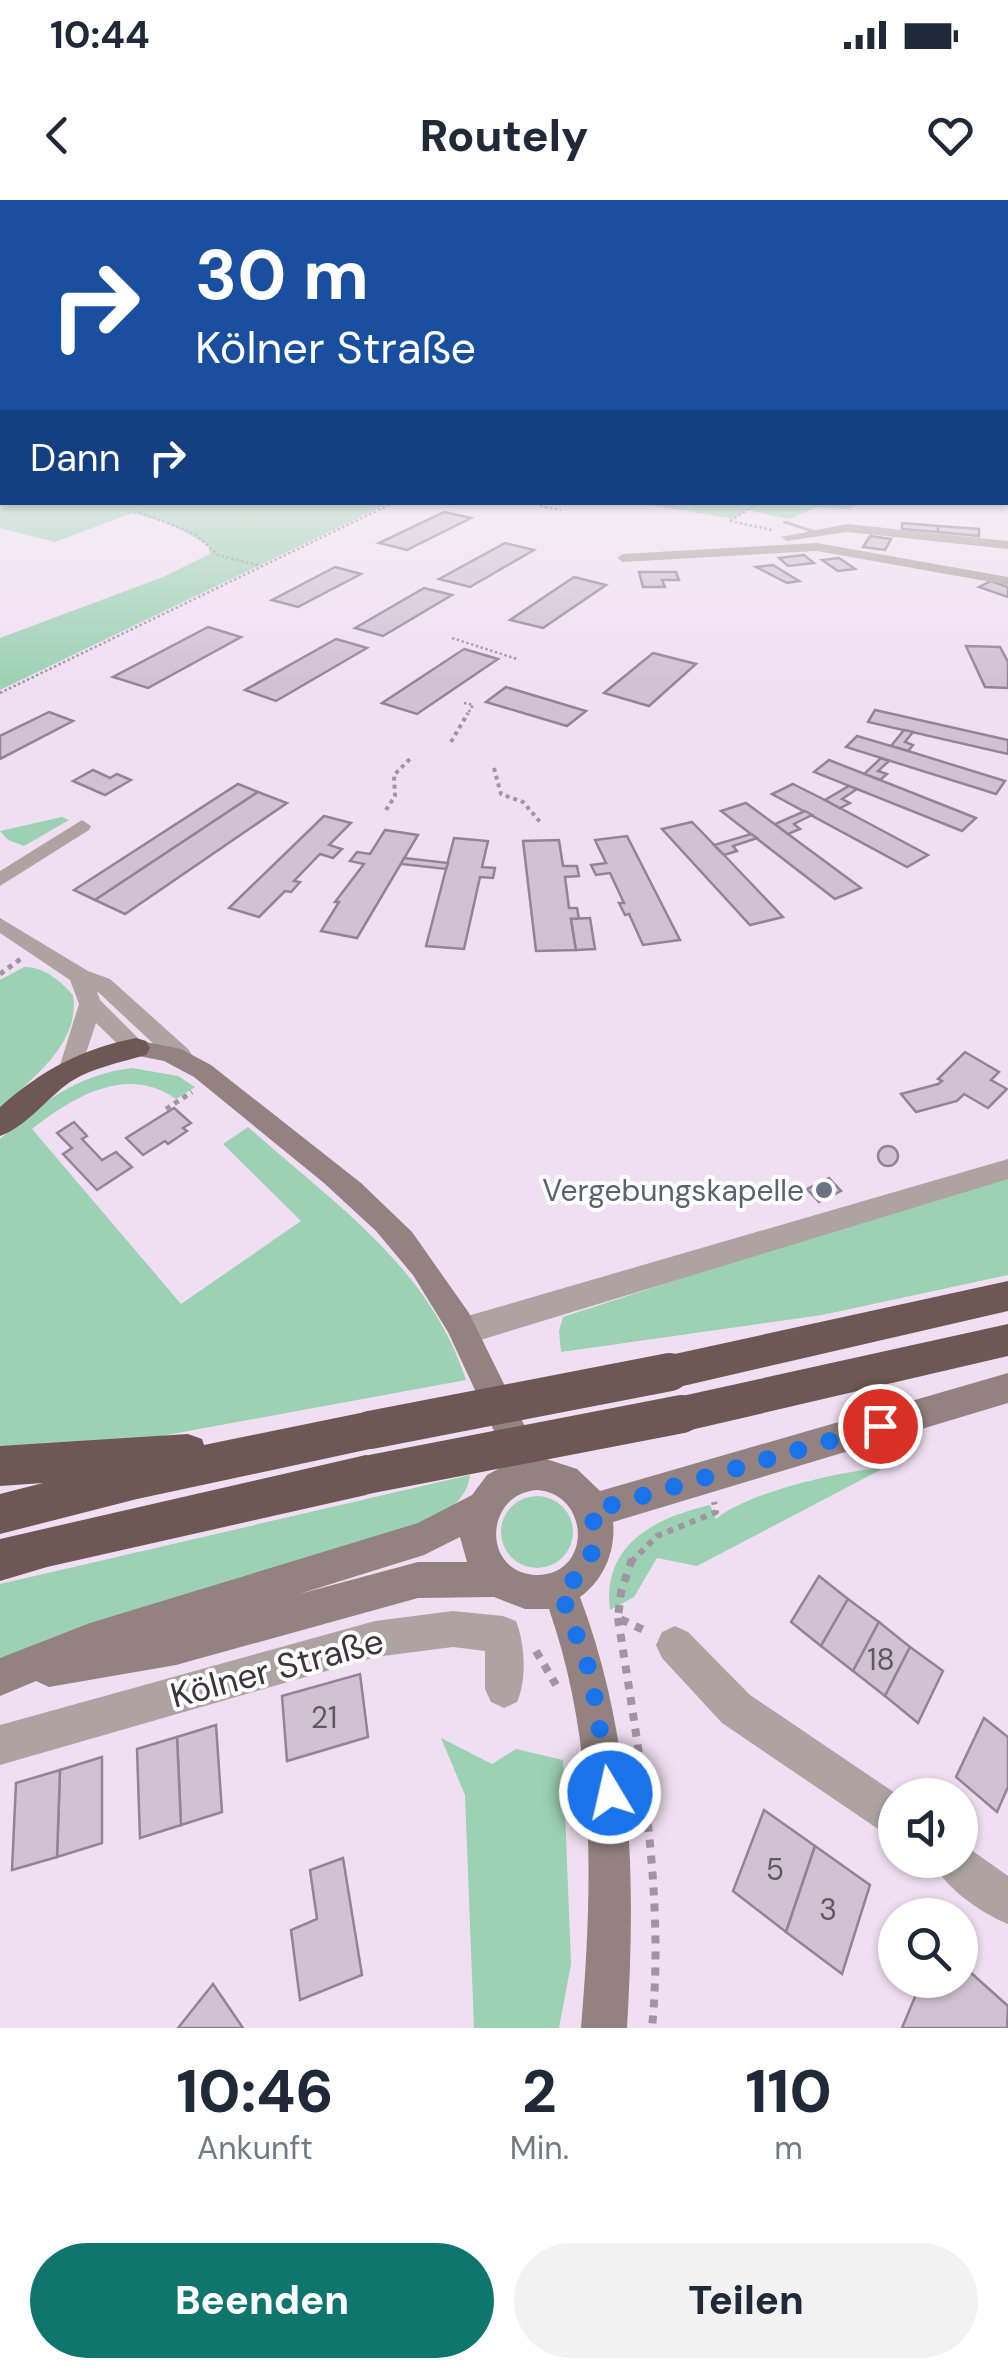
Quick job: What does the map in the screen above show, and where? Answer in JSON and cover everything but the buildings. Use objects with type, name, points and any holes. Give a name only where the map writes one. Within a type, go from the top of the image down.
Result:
[{"type":"highway","points":[[0,1124],[72,1064],[136,1048]]},
{"type":"highway","points":[[0,1514],[271,1450],[670,1372],[1008,1296]]},
{"type":"highway","points":[[0,1560],[47,1546],[366,1475],[682,1414],[1008,1340]]},
{"type":"highway","points":[[0,1466],[271,1450]]},
{"type":"street","points":[[791,546],[812,532],[847,528],[1008,544]]},
{"type":"street","points":[[812,532],[817,547]]},
{"type":"street","points":[[624,558],[817,547],[1008,581]]},
{"type":"street","points":[[0,880],[82,826]]},
{"type":"street","points":[[0,924],[120,997],[180,1055],[335,1178],[400,1238],[433,1279],[464,1330],[530,1472],[562,1479],[581,1494],[591,1511],[596,1531],[593,1552],[584,1570],[560,1590],[591,1675],[610,1793],[612,1927],[604,2028]]},
{"type":"street","points":[[80,976],[90,1004],[136,1048],[180,1055]]},
{"type":"street","points":[[120,997],[133,1024],[136,1048]]},
{"type":"street","points":[[72,1064],[90,1004]]},
{"type":"street","points":[[464,1330],[1008,1168]]},
{"type":"street","points":[[591,1511],[1008,1388]]},
{"type":"street","name":"Kölner Straße","points":[[10,1674],[90,1640],[424,1538],[484,1507],[500,1484],[530,1472]]},
{"type":"street","points":[[484,1507],[480,1546],[500,1579]]},
{"type":"street","name":"Kölner Straße","points":[[10,1674],[94,1663],[176,1646],[418,1580],[500,1579],[524,1592],[560,1590]]},
{"type":"street","name":"Kölner Straße","points":[[0,1745],[374,1639],[453,1629],[503,1634],[504,1689]]},
{"type":"street","points":[[675,1645],[736,1709],[878,1805]]},
{"type":"street","points":[[975,1878],[1008,1903]]},
{"type":"lane","points":[[786,522],[812,532]]},
{"type":"path","points":[[140,512],[172,522],[213,544],[218,555],[264,566]]},
{"type":"path","points":[[0,693],[373,512]]},
{"type":"path","points":[[743,512],[730,520],[746,524]]},
{"type":"path","points":[[452,638],[518,658]]},
{"type":"path","points":[[451,742],[473,705],[464,703]]},
{"type":"path","points":[[386,810],[395,796],[391,786],[393,775],[410,758]]},
{"type":"path","points":[[494,768],[494,782],[500,795],[510,802],[523,802],[541,823]]},
{"type":"path","points":[[166,1109],[188,1094]]},
{"type":"path","points":[[652,2028],[657,1973],[653,1851],[618,1618],[620,1588],[626,1566],[636,1553],[664,1532],[716,1512],[707,1475]]},
{"type":"path","points":[[618,1618],[675,1645]]},
{"type":"green space","points":[[0,512],[370,512],[0,690],[0,638],[163,577],[210,554],[208,545],[168,523],[132,513],[55,542],[0,528]]},
{"type":"green space","points":[[694,512],[743,512],[733,519]]},
{"type":"green space","points":[[758,512],[805,512],[790,519]]},
{"type":"green space","points":[[62,817],[69,820],[24,846],[8,840],[0,831]]},
{"type":"green space","points":[[24,967],[45,972],[62,984],[73,995],[74,1012],[70,1028],[52,1058],[0,1107],[0,980]]},
{"type":"green space","points":[[132,1068],[178,1076],[195,1087],[176,1099],[139,1084],[101,1089],[65,1106],[32,1129],[181,1304],[301,1221],[223,1144],[248,1127],[345,1210],[403,1270],[428,1303],[466,1380],[134,1441],[0,1452],[0,1139],[60,1093],[94,1077]]},
{"type":"green space","points":[[1008,1178],[1008,1275],[822,1315],[561,1352],[559,1331],[563,1317],[915,1202]]},
{"type":"green space","points":[[884,1468],[697,1566],[657,1558],[634,1597],[610,1610],[614,1568],[623,1552],[652,1527],[710,1505],[716,1519],[749,1500],[796,1485]]},
{"type":"green space","points":[[470,1475],[461,1497],[429,1522],[103,1629],[0,1658],[0,1584]]},
{"type":"green space","points":[[537,1496],[563,1506],[573,1532],[563,1558],[537,1568],[511,1558],[501,1532],[511,1506]]},
{"type":"green space","points":[[441,1738],[492,1764],[516,1749],[563,1760],[571,1964],[559,2028],[474,2028],[465,1795]]},
{"type":"place","name":"Vergebungskapelle","points":[[824,1190]]},
{"type":"route","points":[[610,1793],[591,1675],[560,1590],[574,1582],[593,1552],[596,1531],[591,1511],[880,1426]]}]
